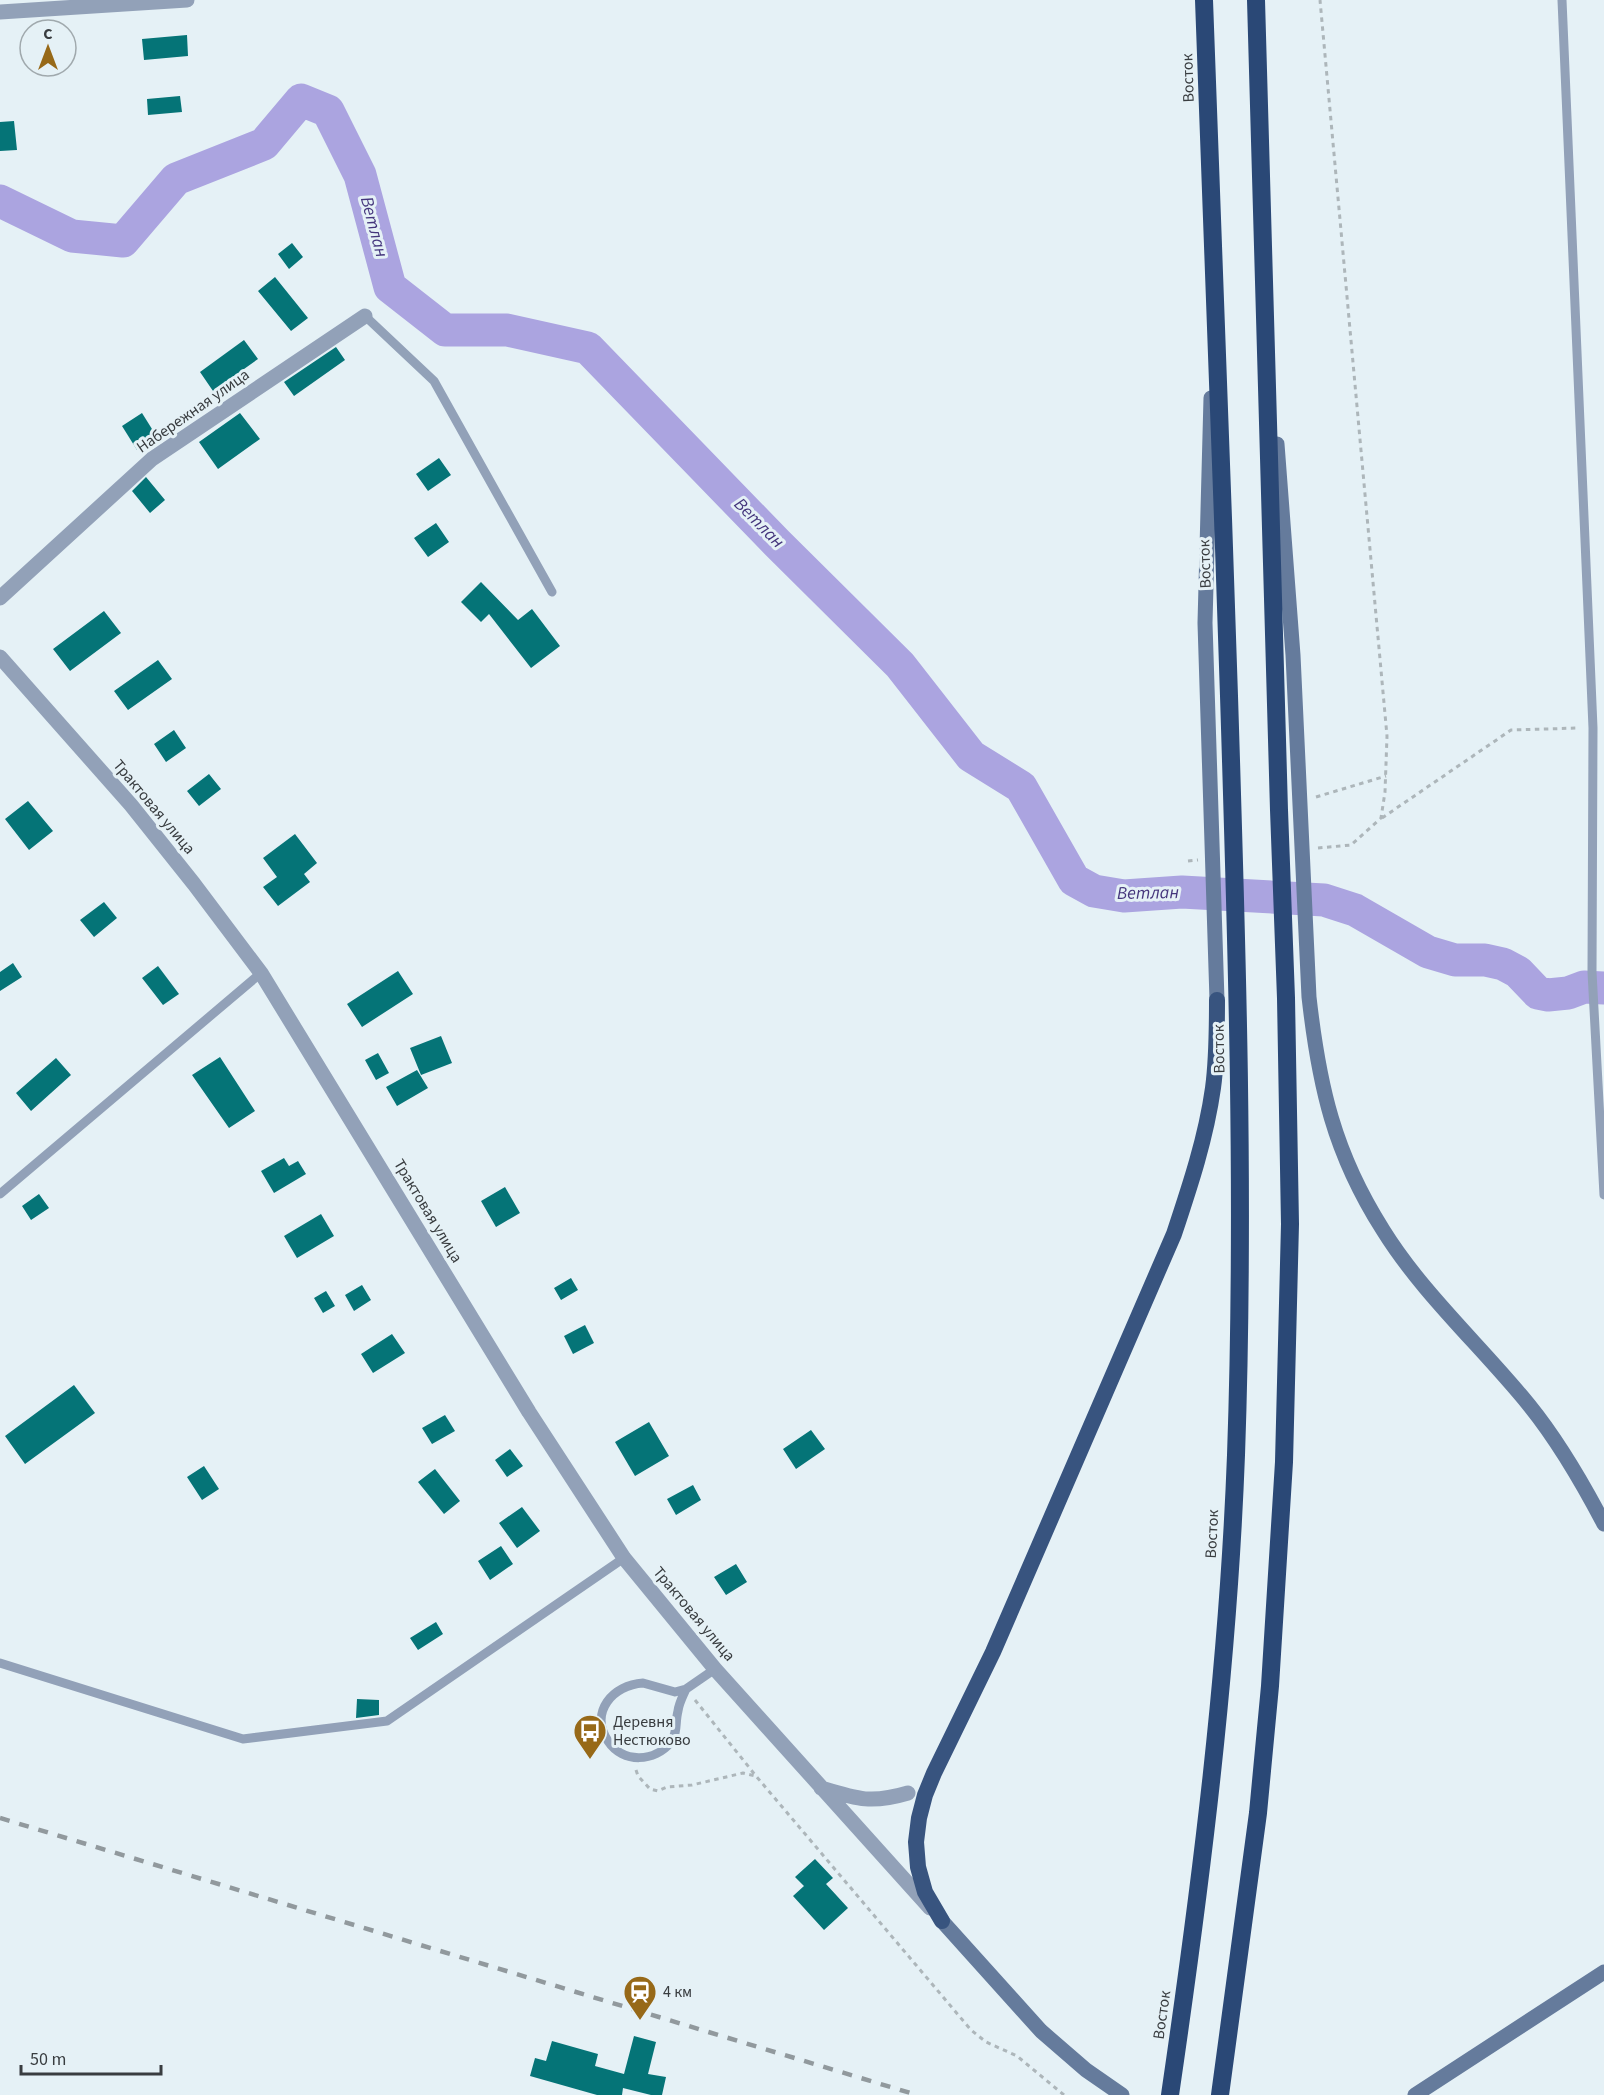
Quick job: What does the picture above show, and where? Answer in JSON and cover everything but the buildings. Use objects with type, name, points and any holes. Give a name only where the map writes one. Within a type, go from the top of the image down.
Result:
[{"type":"highway","name":"Восток","points":[[1170,2095],[1209,1806],[1229,1585],[1239,1343],[1241,1221],[1238,1000],[1216,284],[1204,0]]},
{"type":"highway","points":[[1220,2095],[1258,1813],[1270,1686],[1284,1462],[1290,1224],[1286,998],[1256,0]]},
{"type":"highway","points":[[942,1921],[925,1892],[918,1867],[916,1842],[925,1795],[993,1652],[1174,1234],[1193,1174],[1213,1087],[1217,1000]]},
{"type":"main road","points":[[1216,284],[1205,580],[1217,1000]]},
{"type":"main road","points":[[1264,284],[1304,804],[1309,997],[1315,1050],[1326,1104],[1336,1135],[1366,1201],[1383,1231],[1403,1258],[1548,1430],[1583,1484],[1604,1524]]},
{"type":"main road","points":[[942,1921],[1041,2031],[1086,2070],[1122,2095]]},
{"type":"main road","points":[[1415,2095],[1604,1972]]},
{"type":"main road","points":[[1566,1997],[1604,1983]]},
{"type":"street","points":[[0,12],[187,0]]},
{"type":"street","name":"Набережная улица","points":[[0,598],[152,459],[365,316]]},
{"type":"street","name":"Трактовая улица","points":[[0,657],[131,805],[261,973],[529,1412],[624,1558],[715,1669],[942,1921]]},
{"type":"street","points":[[820,1788],[860,1800],[886,1800],[908,1793]]},
{"type":"lane","points":[[1562,0],[1593,728],[1592,972],[1604,1195]]},
{"type":"lane","points":[[365,316],[434,381],[552,592]]},
{"type":"lane","points":[[0,1194],[261,973]]},
{"type":"lane","points":[[0,1663],[243,1738],[387,1721],[624,1558]]},
{"type":"lane","points":[[686,1689],[677,1713],[677,1726],[673,1738],[665,1749],[654,1756],[632,1757],[616,1750],[607,1740],[602,1718],[605,1706],[620,1688],[643,1683],[675,1692],[686,1689],[715,1669]]},
{"type":"path","points":[[1320,0],[1387,736],[1386,776],[1381,818]]},
{"type":"path","points":[[1316,848],[1351,844],[1381,818],[1511,730],[1593,728]]},
{"type":"path","points":[[1304,804],[1386,776]]},
{"type":"path","points":[[1188,861],[1199,860]]},
{"type":"path","points":[[686,1689],[756,1776],[971,2030],[986,2042],[1017,2056],[1064,2095]]},
{"type":"path","points":[[632,1757],[638,1776],[650,1789],[658,1791],[743,1773],[756,1776]]},
{"type":"waterway","name":"Ветлан","points":[[0,201],[72,236],[123,241],[176,179],[264,144],[301,100],[328,111],[360,175],[390,287],[445,330],[507,330],[588,348],[777,543],[900,665],[971,756],[1021,787],[1074,880],[1094,891],[1124,896],[1182,892],[1324,900],[1355,910],[1428,952],[1455,960],[1485,960],[1503,964],[1518,972],[1538,993],[1548,995],[1568,993],[1584,987],[1604,988]]},
{"type":"railway","points":[[0,1818],[917,2095]]},
{"type":"place","name":"Деревня Нестюково","points":[[590,1760]]},
{"type":"place","name":"4 км","points":[[640,2021]]}]
